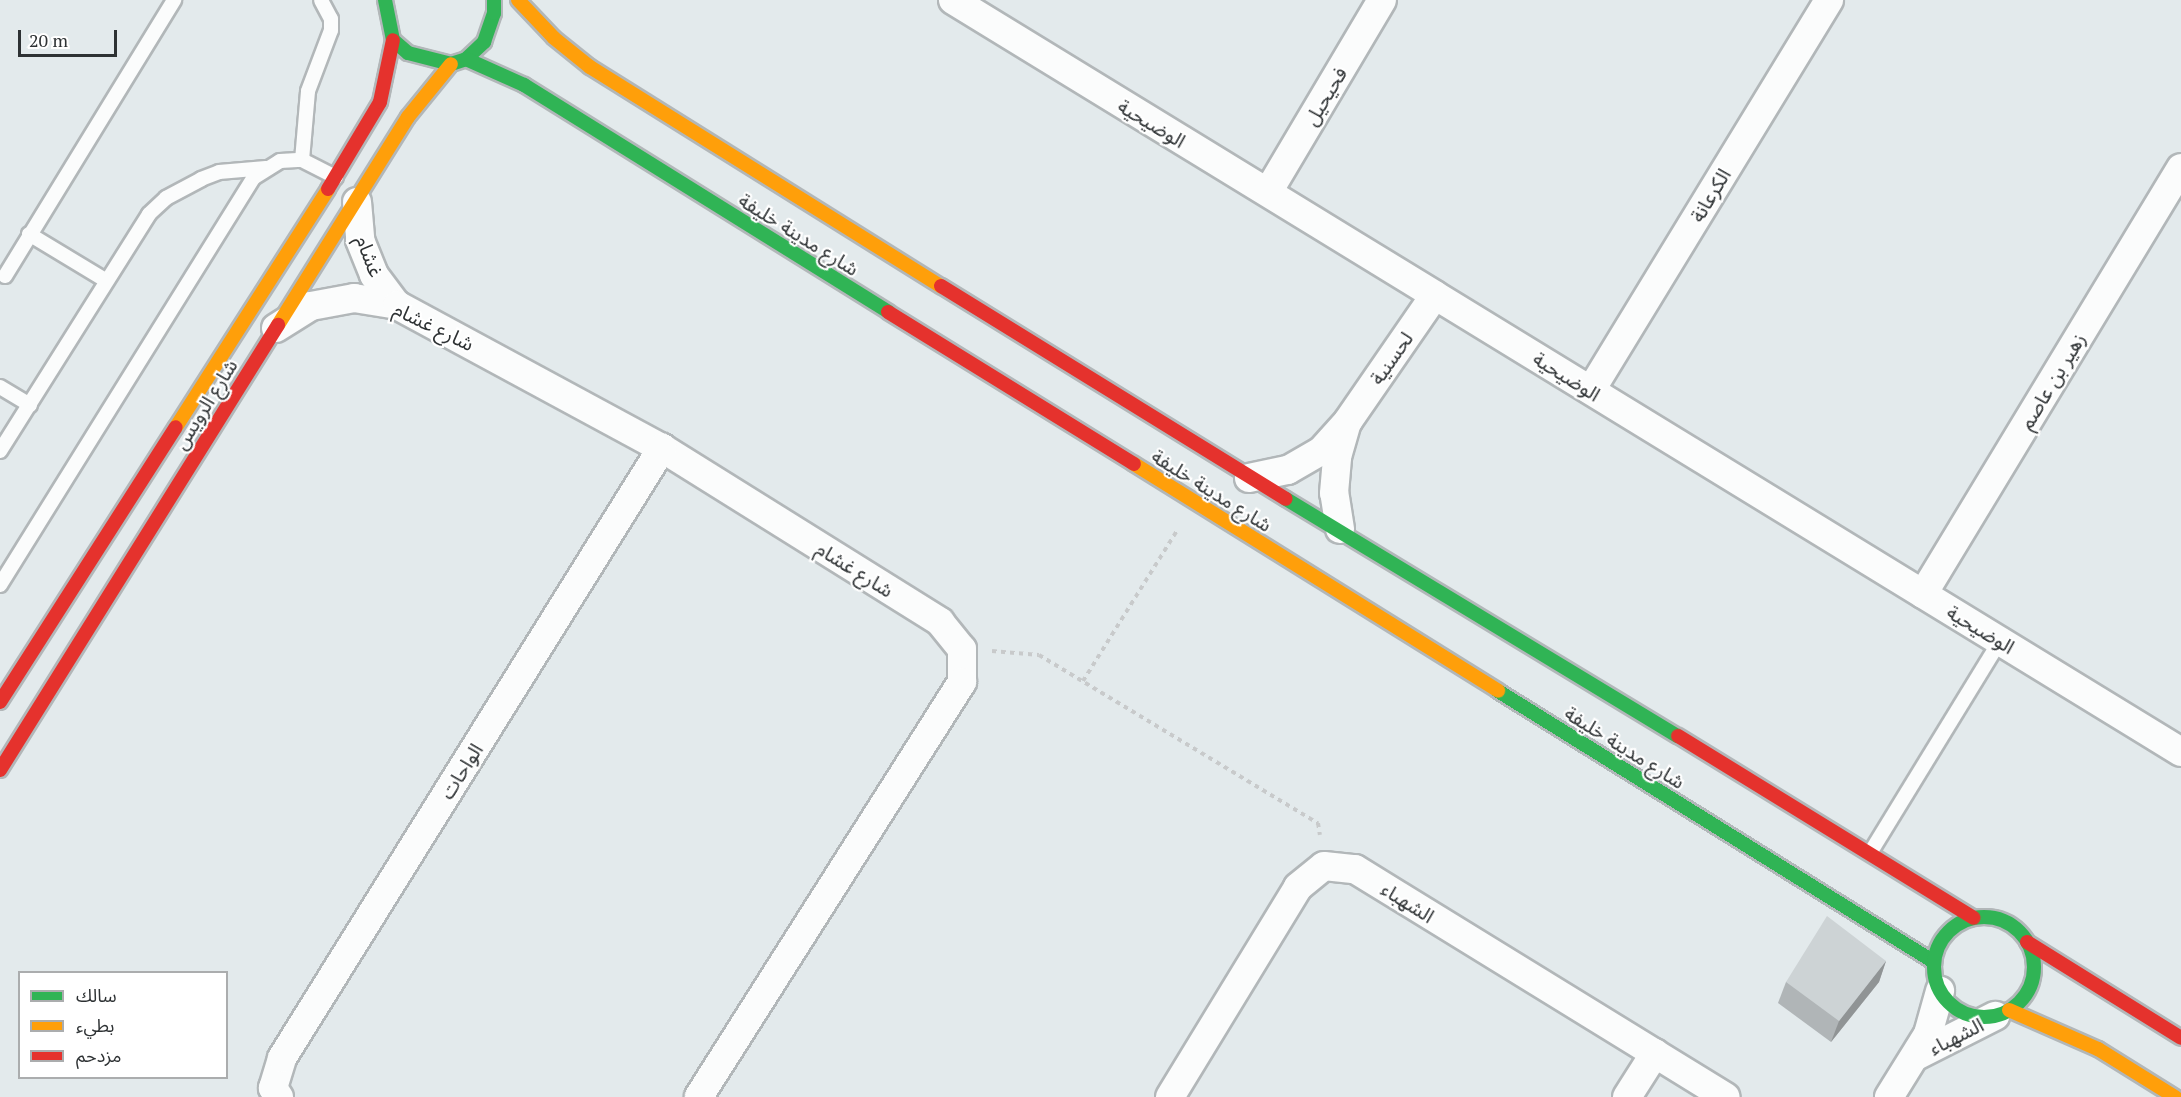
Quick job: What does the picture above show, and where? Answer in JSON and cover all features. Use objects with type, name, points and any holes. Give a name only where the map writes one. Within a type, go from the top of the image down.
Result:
[{"type":"street","points":[[385,0],[387,26],[393,40],[408,53],[451,64],[465,59],[484,42],[494,14],[494,0]]},
{"type":"street","name":"شارع مدينة خليفة","points":[[518,0],[554,38],[590,68],[1250,478],[1340,529],[1974,918]]},
{"type":"street","name":"الوضيحية","points":[[953,0],[2181,752]]},
{"type":"street","name":"فحيحيل","points":[[1268,192],[1382,0]]},
{"type":"street","name":"الكرعانة","points":[[1591,390],[1830,0]]},
{"type":"street","name":"شارع الرويس","points":[[0,702],[336,177],[380,102],[393,40]]},
{"type":"street","name":"شارع مدينة خليفة","points":[[465,59],[524,85],[1934,962]]},
{"type":"street","name":"شارع الرويس","points":[[0,770],[408,117],[451,64]]},
{"type":"street","name":"زهير بن عاصم","points":[[1923,594],[2181,168]]},
{"type":"street","name":"غشام","points":[[357,202],[360,240],[374,275],[397,305]]},
{"type":"street","name":"لحسنية","points":[[1250,478],[1288,470],[1322,450],[1348,421],[1435,295]]},
{"type":"street","name":"شارع غشام","points":[[274,329],[311,306],[354,298],[397,305],[662,448],[940,622],[962,649]]},
{"type":"street","name":"لحسنية","points":[[1340,529],[1334,493],[1337,457],[1348,421]]},
{"type":"street","name":"الواحات","points":[[279,1097],[273,1088],[282,1058],[662,448]]},
{"type":"street","points":[[699,1097],[962,682],[962,649]]},
{"type":"street","points":[[1170,1097],[1298,887],[1324,866]]},
{"type":"street","name":"الشهباء","points":[[1324,866],[1354,869],[1726,1097]]},
{"type":"street","points":[[2175,1097],[2098,1049],[2002,1013],[1963,1013],[1940,991],[1934,962],[1947,933],[1974,918],[2004,921],[2027,942],[2181,1038]]},
{"type":"street","points":[[2002,1013],[2021,1000],[2032,979],[2033,956],[2027,942]]},
{"type":"street","name":"الشهباء","points":[[1889,1097],[1928,1034],[1940,991]]},
{"type":"street","name":"الشهباء","points":[[1916,1056],[2002,1013]]},
{"type":"street","points":[[1628,1097],[1655,1053]]},
{"type":"lane","points":[[4,276],[174,0]]},
{"type":"lane","points":[[302,160],[308,91],[331,30],[331,19],[321,0]]},
{"type":"lane","points":[[0,585],[244,192],[266,168],[280,161],[302,160],[336,177]]},
{"type":"lane","points":[[0,452],[134,232],[166,198],[219,172],[266,168]]},
{"type":"lane","points":[[29,234],[105,280]]},
{"type":"lane","points":[[0,387],[30,405]]},
{"type":"lane","points":[[1870,853],[2000,641]]},
{"type":"path","points":[[1083,681],[1195,503]]},
{"type":"path","points":[[962,649],[1039,655],[1083,681],[1318,823],[1324,866]]},
{"type":"building","points":[[1827,916],[1886,961],[1839,1021],[1786,982]]},
{"type":"traffic: fast","points":[[385,0],[393,40],[408,53],[451,64],[466,59],[484,42],[494,13],[494,0]]},
{"type":"traffic: fast","points":[[466,59],[524,85],[888,312]]},
{"type":"traffic: fast","points":[[1286,499],[1678,736]]},
{"type":"traffic: fast","points":[[1498,691],[1934,962]]},
{"type":"traffic: fast","points":[[1984,917],[2003,921],[2019,932],[2030,948],[2034,967],[2030,986],[2019,1002],[2003,1013],[1984,1017],[1965,1013],[1949,1002],[1938,986],[1934,967],[1938,948],[1949,932],[1965,921],[1984,917]]},
{"type":"traffic: slow","points":[[518,0],[554,38],[590,67],[941,286]]},
{"type":"traffic: slow","points":[[278,325],[408,117],[451,64]]},
{"type":"traffic: slow","points":[[176,427],[328,189]]},
{"type":"traffic: slow","points":[[1134,464],[1498,691]]},
{"type":"traffic: slow","points":[[2009,1010],[2098,1049],[2175,1097]]},
{"type":"traffic: jam","points":[[328,189],[380,102],[393,40]]},
{"type":"traffic: jam","points":[[941,286],[1286,499]]},
{"type":"traffic: jam","points":[[888,312],[1134,464]]},
{"type":"traffic: jam","points":[[0,770],[278,325]]},
{"type":"traffic: jam","points":[[0,702],[176,427]]},
{"type":"traffic: jam","points":[[1678,736],[1974,918]]},
{"type":"traffic: jam","points":[[2027,942],[2181,1038]]}]
